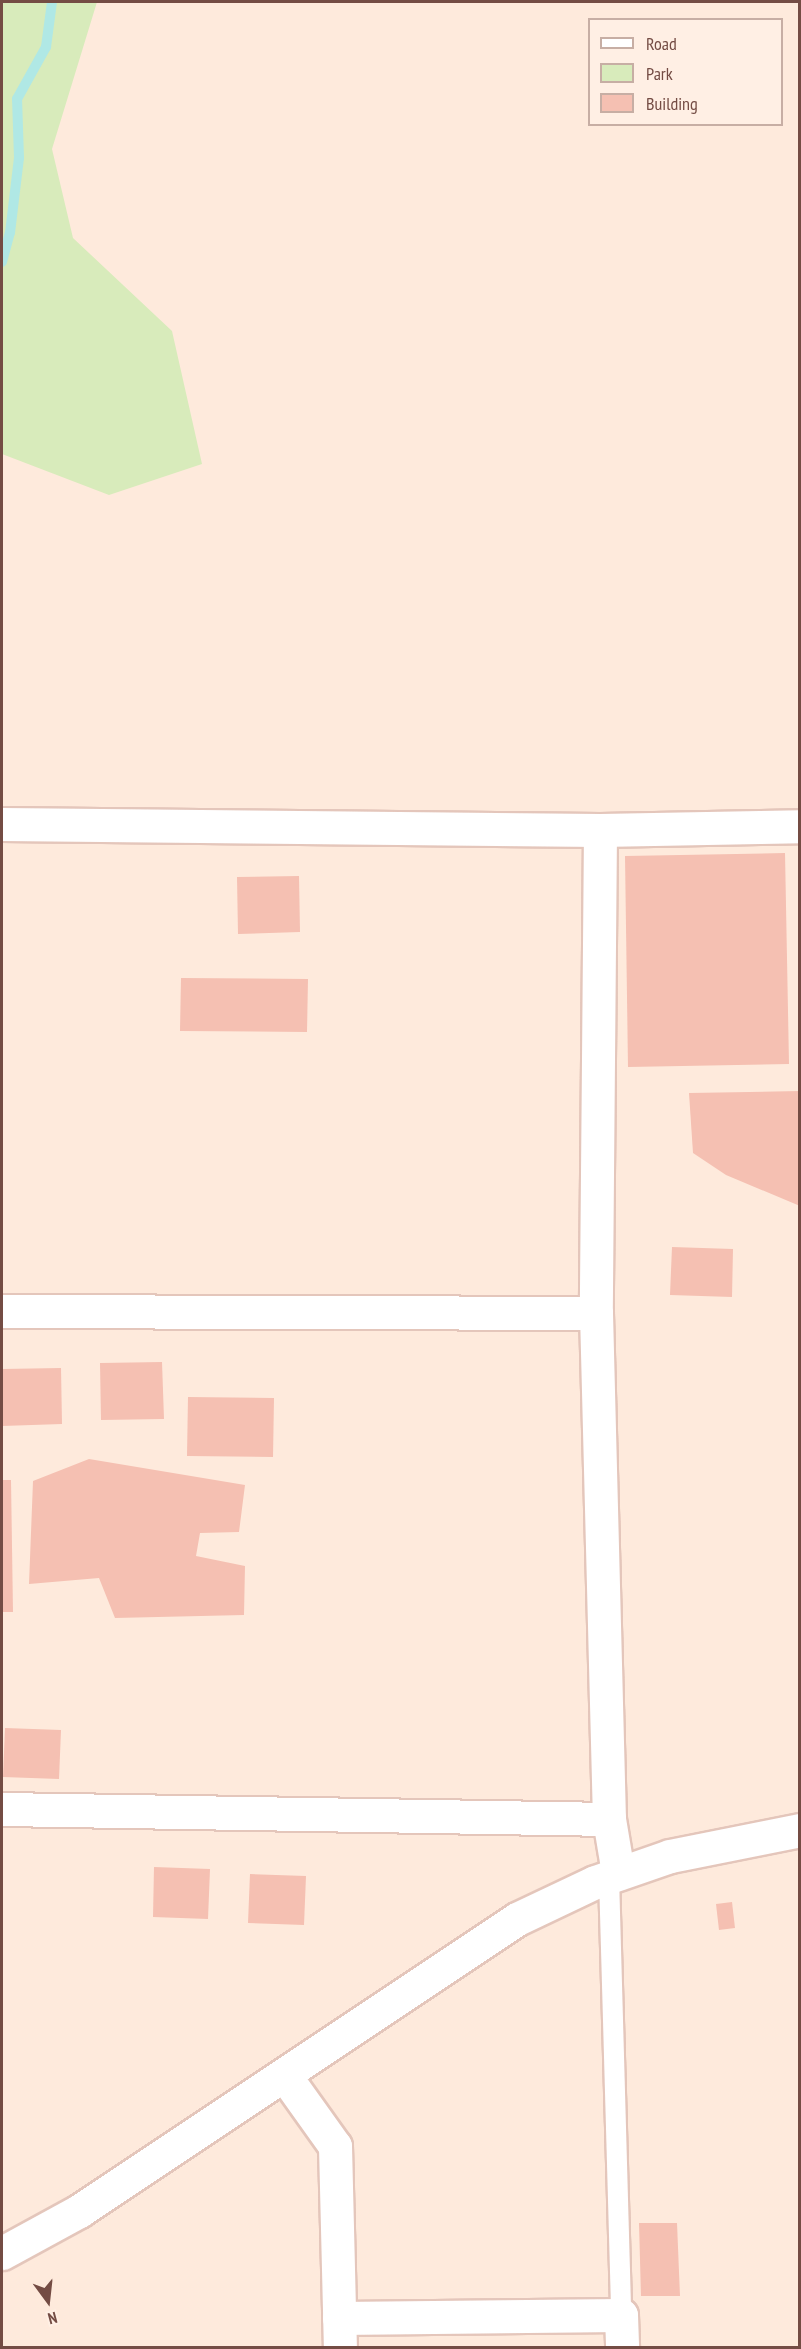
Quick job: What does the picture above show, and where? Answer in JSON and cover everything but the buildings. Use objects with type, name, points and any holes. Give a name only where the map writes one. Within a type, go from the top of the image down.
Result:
[{"type":"street","points":[[2,824],[600,830],[800,826]]},
{"type":"street","points":[[600,830],[596,1312],[609,1819],[613,1875]]},
{"type":"street","points":[[2,1311],[596,1312]]},
{"type":"street","points":[[2,1809],[609,1819]]},
{"type":"street","points":[[2,2253],[79,2211],[285,2076],[493,1933],[613,1875],[701,1848],[800,1830]]},
{"type":"street","points":[[285,2076],[335,2146],[339,2333],[621,2315],[622,2348]]},
{"type":"lane","points":[[613,1875],[621,2315]]},
{"type":"green space","points":[[2,2],[97,2],[52,149],[73,238],[172,331],[202,464],[109,495],[2,454]]},
{"type":"waterway","points":[[2,262],[10,233],[19,158],[17,99],[46,47],[52,2]]}]
